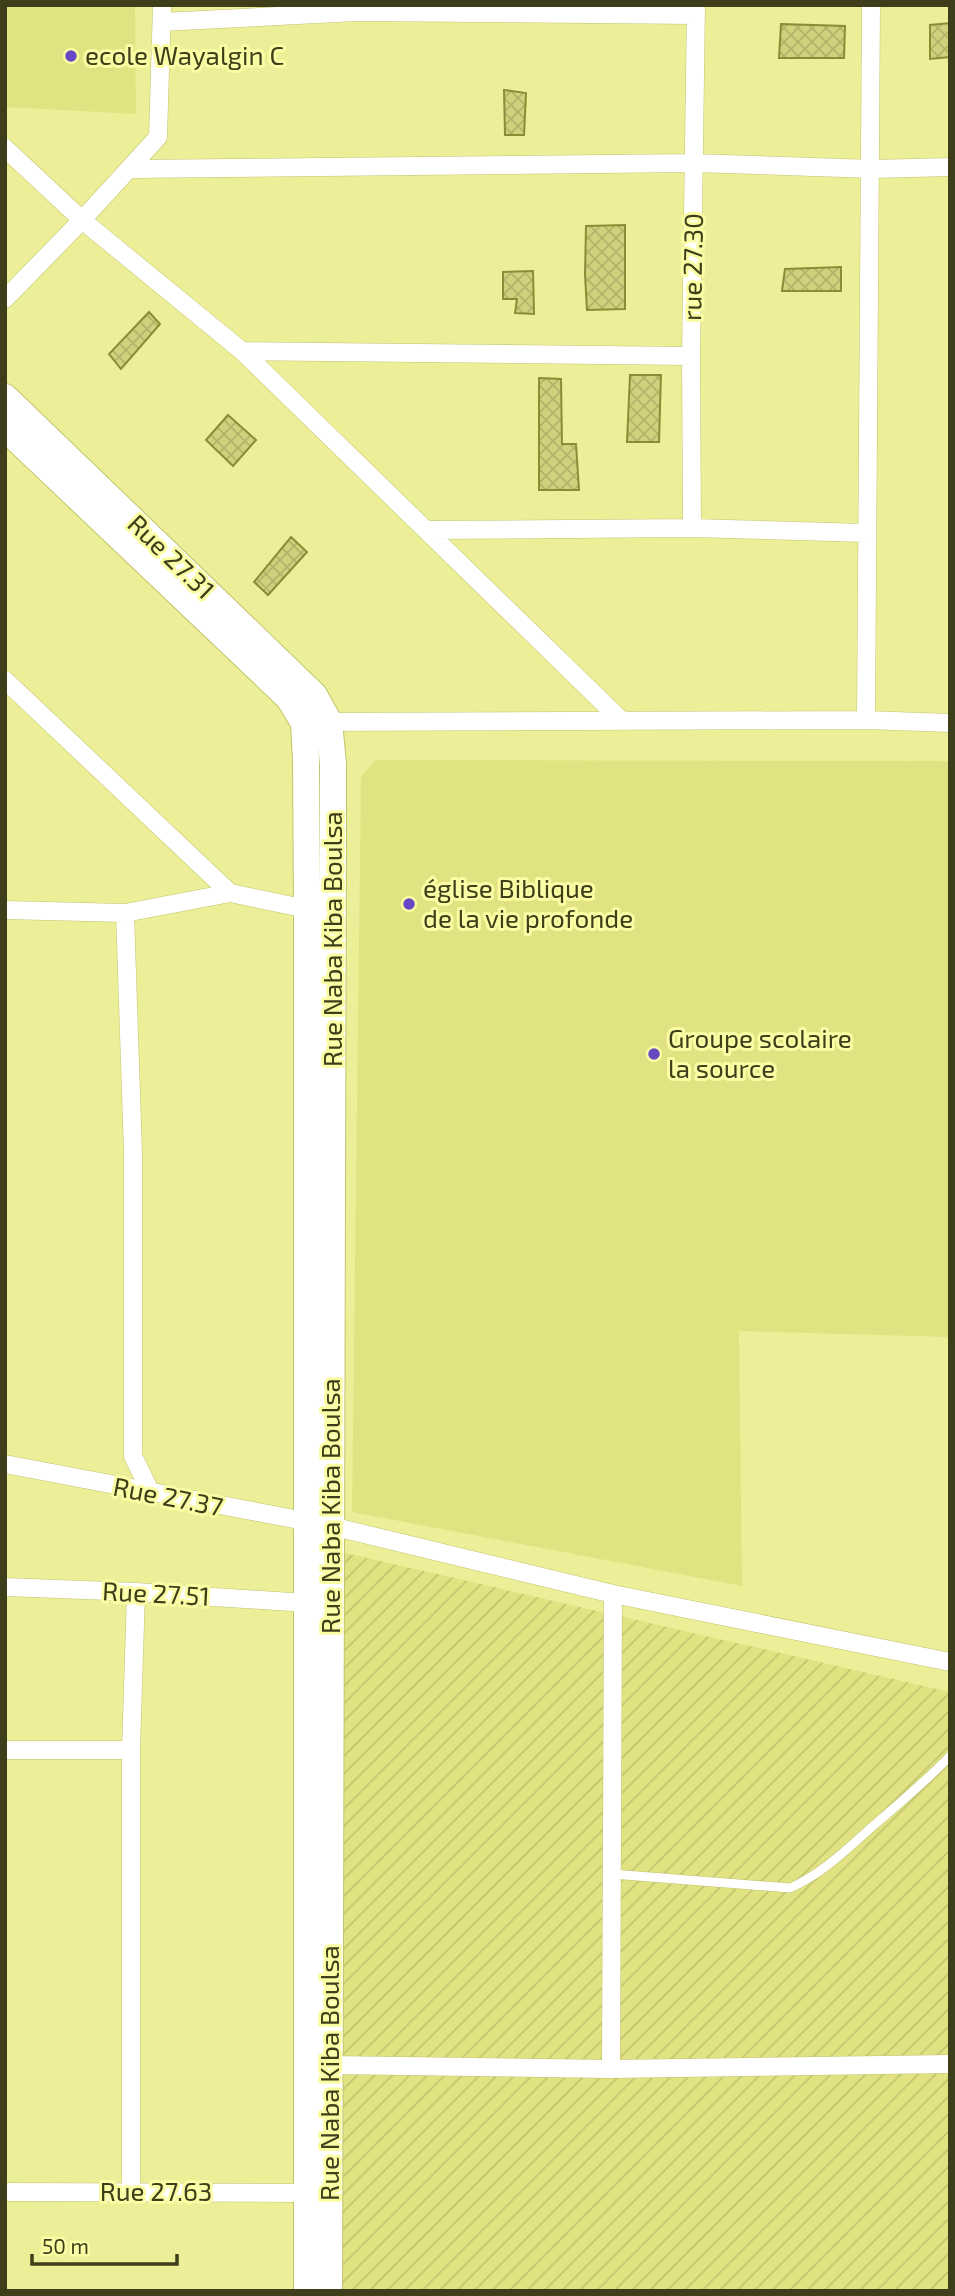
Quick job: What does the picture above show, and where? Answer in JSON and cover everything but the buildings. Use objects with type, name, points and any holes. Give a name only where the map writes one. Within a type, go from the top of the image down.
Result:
[{"type":"street","points":[[866,720],[872,169],[871,5]]},
{"type":"street","points":[[5,299],[131,169],[158,137],[162,14],[696,10]]},
{"type":"street","name":"rue 27.30","points":[[692,528],[691,356],[696,10]]},
{"type":"street","points":[[5,148],[82,220],[242,351],[622,720]]},
{"type":"street","points":[[131,169],[694,163],[872,169],[950,167]]},
{"type":"street","points":[[242,351],[691,356]]},
{"type":"street","name":"Rue 27.31","points":[[5,397],[314,695],[317,722]]},
{"type":"street","name":"Rue 27.31","points":[[5,428],[317,722]]},
{"type":"street","points":[[428,530],[692,528],[866,533]]},
{"type":"street","points":[[5,680],[230,893]]},
{"type":"street","points":[[317,722],[866,720],[950,723]]},
{"type":"street","name":"Rue Naba Kiba Boulsa","points":[[317,722],[306,761],[307,909],[330,2066],[329,2291]]},
{"type":"street","name":"Rue Naba Kiba Boulsa","points":[[307,2291],[307,1603],[319,1525],[333,764],[317,722]]},
{"type":"street","points":[[5,910],[125,913],[230,893],[307,909]]},
{"type":"street","points":[[116,1487],[132,1456],[133,1153],[125,913]]},
{"type":"street","points":[[132,1456],[151,1493]]},
{"type":"street","name":"Rue 27.37","points":[[5,1464],[319,1525],[614,1594],[950,1662]]},
{"type":"street","name":"Rue 27.51","points":[[5,1587],[307,1603]]},
{"type":"street","points":[[131,2192],[131,1750],[136,1592]]},
{"type":"street","points":[[611,2069],[614,1594]]},
{"type":"street","points":[[5,1750],[131,1750]]},
{"type":"street","points":[[330,2066],[611,2069],[950,2064]]},
{"type":"street","name":"Rue 27.63","points":[[5,2192],[307,2193]]},
{"type":"lane","points":[[612,1874],[790,1888],[810,1879],[839,1856],[950,1756]]},
{"type":"shaded area","name":"ecole Wayalgin C","points":[[5,5],[135,5],[136,114],[5,107]]},
{"type":"shaded area","name":"Groupe scolaire la source","points":[[376,760],[950,761],[950,1337],[739,1331],[742,1586],[352,1512],[361,777]]},
{"type":"shaded area","points":[[341,1552],[950,1692],[950,2291],[336,2291]]},
{"type":"place","name":"ecole Wayalgin C","points":[[71,56]]},
{"type":"place","name":"église Biblique de la vie profonde","points":[[409,904]]},
{"type":"place","name":"Groupe scolaire la source","points":[[654,1054]]}]
